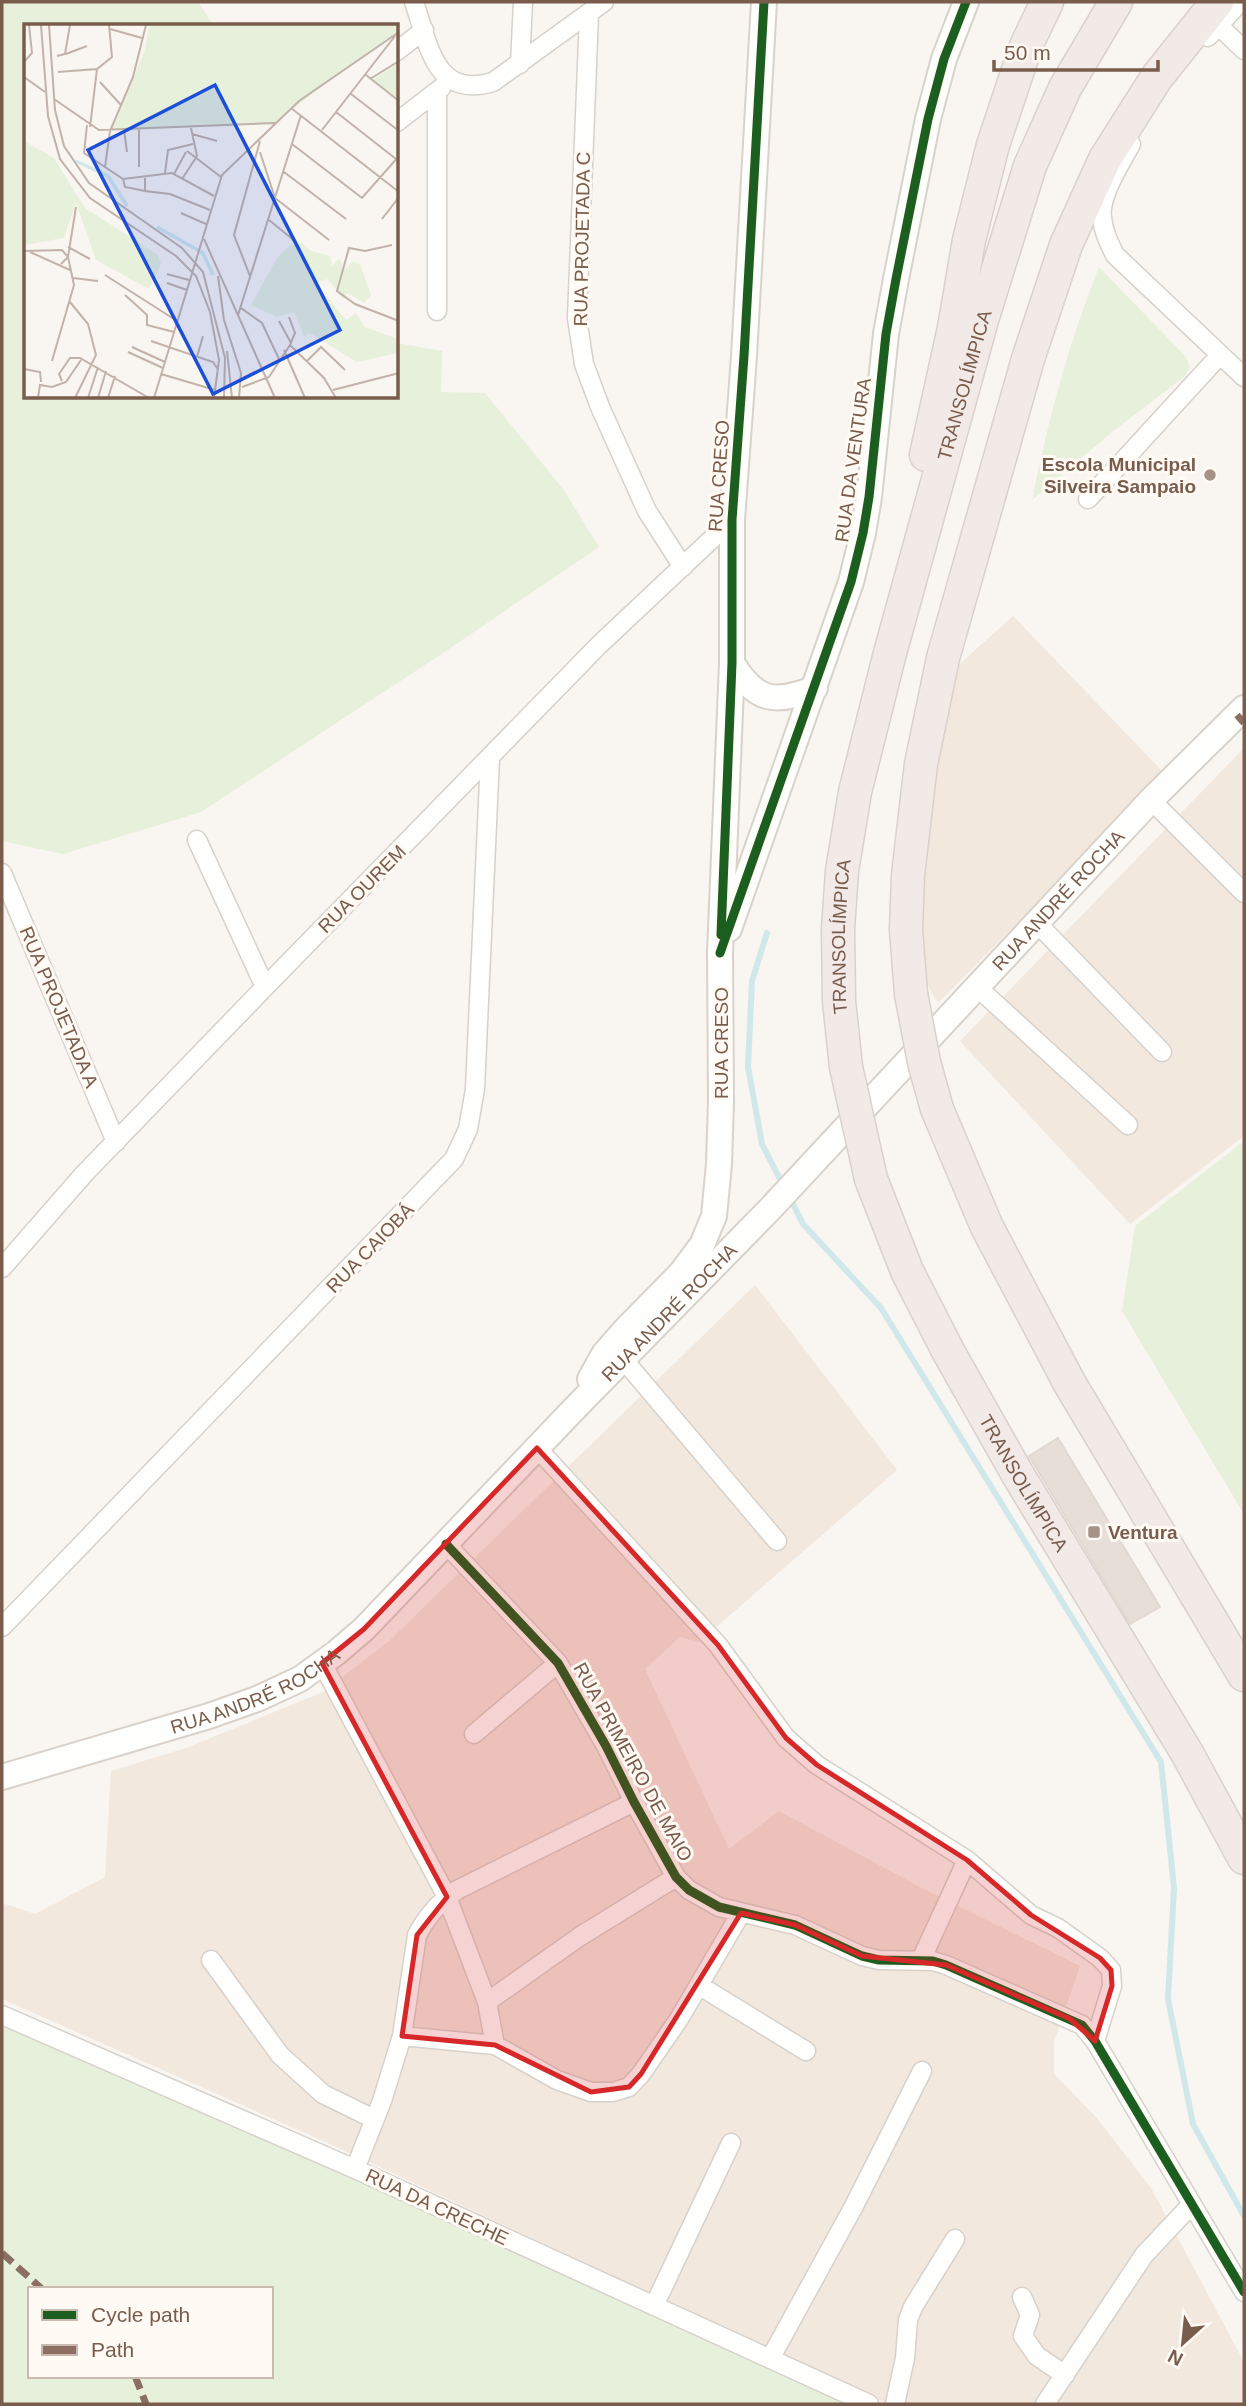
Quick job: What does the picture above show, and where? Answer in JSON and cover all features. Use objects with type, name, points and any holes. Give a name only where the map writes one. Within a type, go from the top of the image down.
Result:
[{"type":"highway","points":[[902,614],[918,491],[954,328],[969,240],[993,145],[1026,46],[1047,2]]},
{"type":"highway","name":"TRANSOLÍMPICA","points":[[1116,2],[1065,88],[1030,166],[982,320],[855,792],[842,871],[838,929],[839,1001],[846,1067],[871,1179],[907,1271],[948,1351],[1018,1475],[1187,1753],[1244,1858]]},
{"type":"highway","points":[[1217,14],[1157,77],[1105,159],[1066,245],[1028,359],[943,659],[921,764],[908,875],[906,930],[911,994],[924,1062],[937,1109],[986,1227],[1070,1384],[1244,1675]]},
{"type":"street","points":[[414,2],[443,86],[437,311]]},
{"type":"street","points":[[520,64],[523,2]]},
{"type":"street","points":[[399,120],[443,86],[477,86],[494,82],[604,2]]},
{"type":"street","name":"RUA CRESO","points":[[575,1408],[604,1354],[681,1273],[702,1245],[714,1216],[721,1101],[720,953],[732,663],[732,520],[764,2]]},
{"type":"street","name":"RUA DA VENTURA","points":[[720,953],[851,582],[863,533],[896,279],[928,119],[944,59],[966,2]]},
{"type":"street","points":[[1240,2],[1217,14],[1145,117],[1108,189],[1101,215],[1115,255],[1244,377]]},
{"type":"street","name":"RUA PROJETADA C","points":[[589,13],[577,318],[584,364],[600,407],[647,511],[683,567]]},
{"type":"street","points":[[1217,14],[1244,51]]},
{"type":"street","points":[[399,49],[424,30]]},
{"type":"street","points":[[1088,499],[1220,355]]},
{"type":"street","name":"RUA OUREM","points":[[2,1268],[84,1174],[264,987],[599,645],[732,520]]},
{"type":"street","points":[[732,663],[742,680],[758,693],[778,699],[796,696],[815,688]]},
{"type":"street","name":"RUA ANDRÉ ROCHA","points":[[2,1777],[209,1716],[257,1699],[300,1678],[364,1629],[771,1208],[1151,800],[1242,715]]},
{"type":"street","name":"RUA CAIOBÁ","points":[[2,1627],[454,1159],[468,1129],[475,1089],[490,758]]},
{"type":"street","points":[[1151,800],[1244,893]]},
{"type":"street","points":[[197,840],[264,987]]},
{"type":"street","name":"RUA PROJETADA A","points":[[2,873],[116,1142]]},
{"type":"street","points":[[1036,922],[1162,1052]]},
{"type":"street","points":[[976,986],[1128,1125]]},
{"type":"street","points":[[623,1359],[776,1541]]},
{"type":"street","points":[[537,1448],[718,1645],[786,1738],[817,1765],[967,1860],[1031,1915],[1058,1928],[1100,1958],[1111,1970],[1112,1986],[1095,2041]]},
{"type":"street","name":"RUA PRIMEIRO DE MAIO","points":[[446,1544],[558,1663],[676,1877],[689,1890],[705,1901],[741,1913],[795,1925],[862,1956],[878,1960],[921,1960],[946,1965],[1082,2025],[1095,2041],[1244,2292]]},
{"type":"street","points":[[322,1663],[447,1897],[487,2001],[495,2045]]},
{"type":"street","points":[[474,1734],[558,1663]]},
{"type":"street","points":[[355,2169],[402,2036],[417,1936],[424,1922],[447,1897],[508,1863],[634,1802]]},
{"type":"street","points":[[921,1960],[967,1860]]},
{"type":"street","points":[[487,2001],[579,1937],[676,1877]]},
{"type":"street","points":[[402,2036],[495,2045],[557,2080],[591,2092],[613,2092],[629,2087],[641,2074],[700,1986],[741,1913]]},
{"type":"street","points":[[211,1960],[280,2055],[323,2094],[374,2119]]},
{"type":"street","points":[[700,1986],[806,2051]]},
{"type":"street","name":"RUA DA CRECHE","points":[[2,2015],[355,2169],[869,2404]]},
{"type":"street","points":[[770,2359],[854,2206],[922,2071]]},
{"type":"street","points":[[654,2306],[731,2143]]},
{"type":"street","points":[[1045,2404],[1144,2255],[1192,2204]]},
{"type":"street","points":[[895,2404],[905,2358],[908,2320],[913,2307],[955,2239]]},
{"type":"street","points":[[1022,2297],[1030,2315],[1023,2336],[1037,2356],[1065,2375]]},
{"type":"highlighted area","points":[[537,1448],[718,1645],[786,1738],[817,1765],[967,1860],[1031,1915],[1100,1958],[1111,1970],[1112,1986],[1095,2041],[1070,2019],[946,1965],[862,1956],[795,1925],[741,1913],[641,2074],[629,2087],[591,2092],[495,2045],[402,2036],[417,1935],[447,1897],[322,1663],[364,1629]]},
{"type":"shaded area","points":[[1013,616],[1165,774],[938,1003],[913,961],[944,678]]},
{"type":"shaded area","points":[[1244,748],[1244,1136],[1130,1224],[960,1041]]},
{"type":"shaded area","points":[[755,1285],[897,1470],[699,1642],[680,1637],[645,1669],[729,1849],[779,1811],[918,1886],[1080,1966],[1054,2042],[1054,2074],[1096,2117],[1151,2188],[1244,2362],[1244,2404],[888,2404],[330,2144],[2,1999],[2,1903],[35,1914],[105,1877],[111,1771],[186,1748],[323,1692],[389,1641]]},
{"type":"green space","points":[[2,2],[198,2],[213,24],[24,24],[24,399],[399,399],[399,343],[442,351],[441,392],[485,393],[563,489],[599,547],[201,812],[63,854],[2,841]]},
{"type":"green space","points":[[1099,267],[1186,357],[1190,368],[1184,377],[1112,432],[1032,500],[1060,382]]},
{"type":"green space","points":[[1244,1141],[1244,1514],[1122,1311],[1135,1226]]},
{"type":"green space","points":[[2,2010],[864,2404],[2,2404]]},
{"type":"building","name":"Ventura","points":[[1058,1438],[1160,1607],[1130,1624],[1029,1456]]},
{"type":"waterway","points":[[767,933],[752,981],[748,1067],[762,1144],[784,1187]]},
{"type":"waterway","points":[[789,1196],[803,1224],[881,1308],[1161,1762],[1174,1888],[1168,1999],[1193,2124],[1244,2216]]},
{"type":"marked path","points":[[1237,715],[1244,723]]},
{"type":"marked path","points":[[2,2253],[40,2287]]},
{"type":"marked path","points":[[136,2378],[146,2404]]},
{"type":"cycle path","points":[[721,935],[732,663],[732,520],[764,2]]},
{"type":"cycle path","points":[[720,953],[851,582],[869,497],[886,334],[896,279],[928,119],[944,59],[966,2]]},
{"type":"cycle path","points":[[446,1544],[558,1663],[676,1877],[689,1890],[719,1907],[795,1925],[862,1956],[879,1960],[933,1961],[946,1965],[1082,2025],[1095,2041],[1244,2292]]},
{"type":"place","name":"Escola Municipal Silveira Sampaio","points":[[1210,475]]},
{"type":"place","name":"Ventura","points":[[1094,1532]]}]
